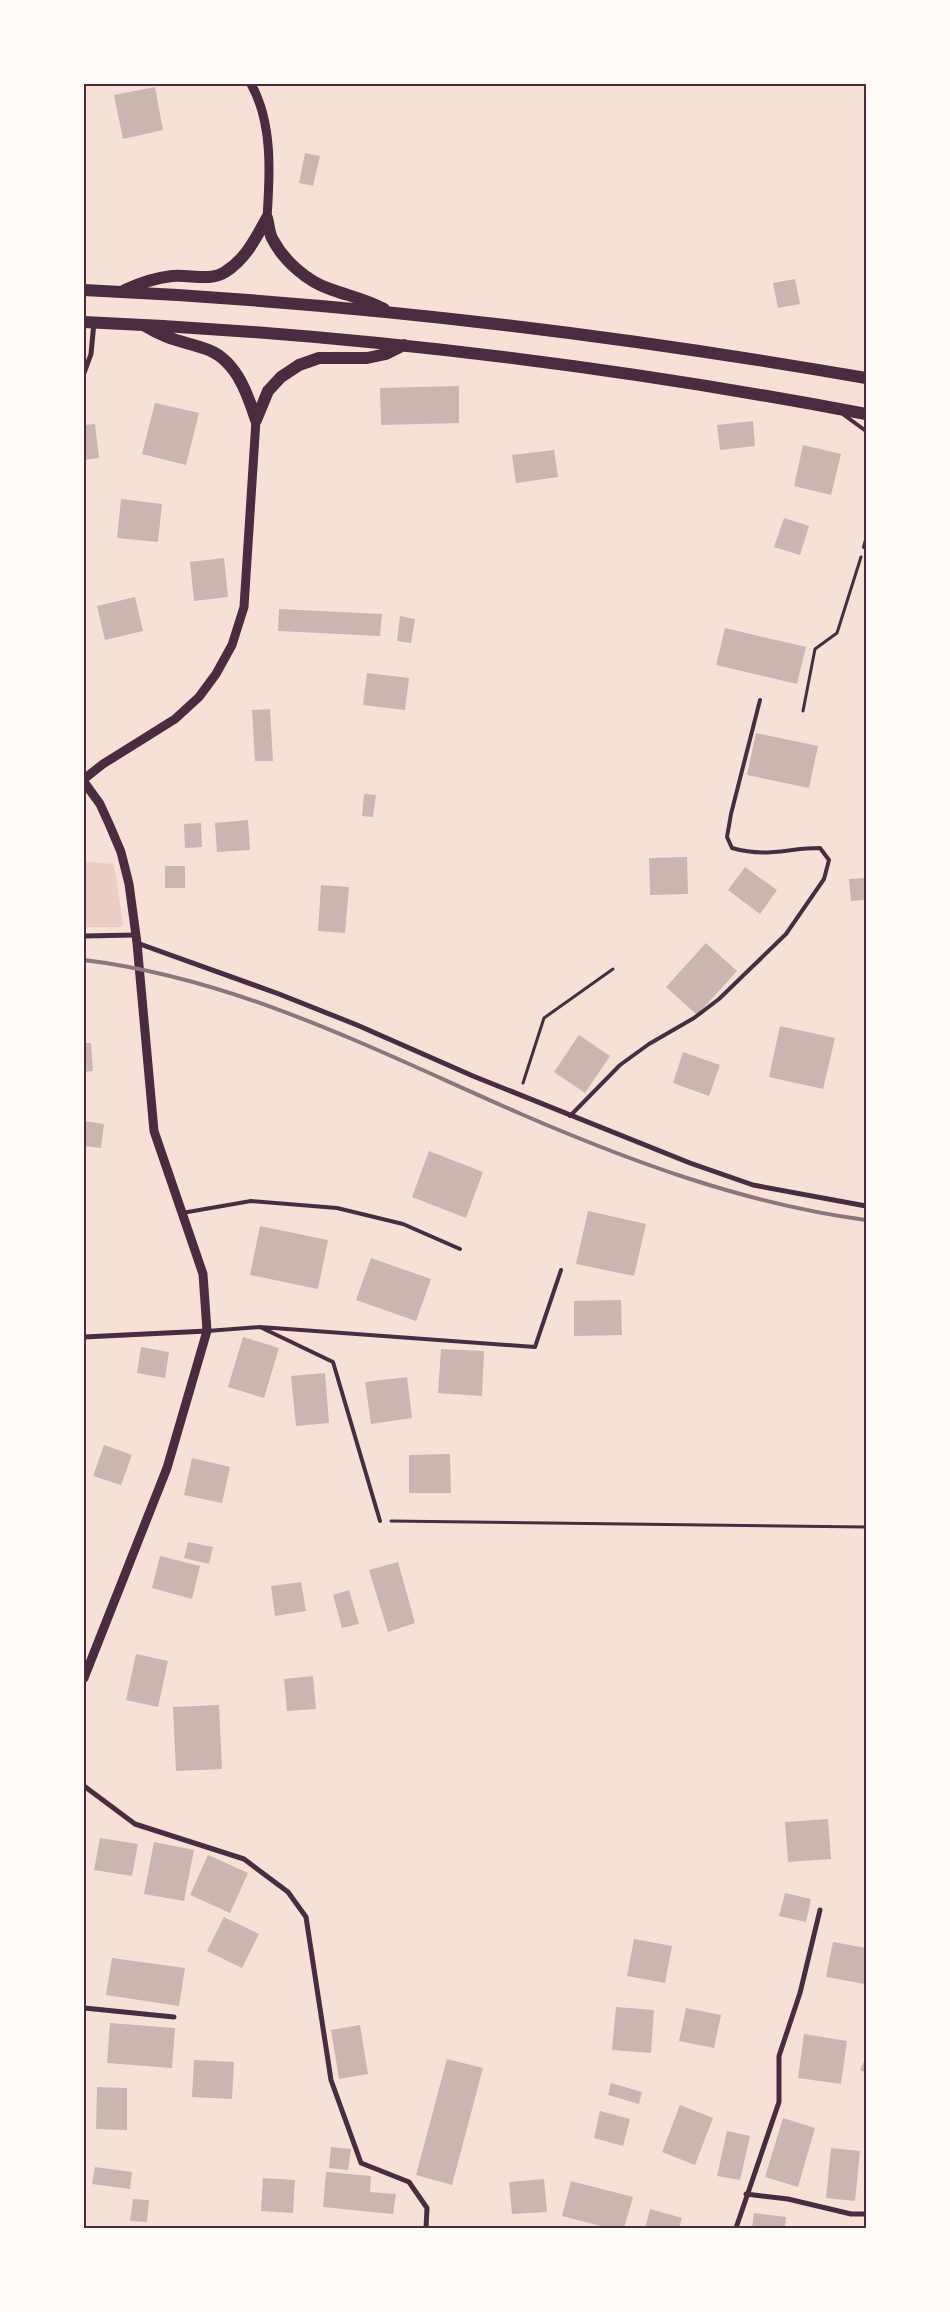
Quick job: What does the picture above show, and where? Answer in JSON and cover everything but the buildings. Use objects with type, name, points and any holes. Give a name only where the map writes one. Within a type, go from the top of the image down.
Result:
[{"type":"main road","points":[[121,291],[145,281],[174,276],[209,277],[224,273],[253,244],[267,218]]},
{"type":"main road","points":[[267,218],[272,239],[281,252],[310,280],[329,289],[371,302],[388,311]]},
{"type":"main road","points":[[84,290],[264,300],[388,311],[618,338],[743,356],[866,378]]},
{"type":"main road","points":[[89,322],[404,345],[617,371],[866,414]]},
{"type":"main road","points":[[143,325],[162,336],[205,348],[222,358],[237,375],[247,391],[256,420]]},
{"type":"main road","points":[[256,420],[268,391],[281,377],[299,365],[319,358],[367,358],[386,354],[404,345]]},
{"type":"street","points":[[251,84],[260,100],[270,168],[267,218]]},
{"type":"street","points":[[84,373],[91,354],[89,322]]},
{"type":"street","points":[[84,1678],[167,1468],[207,1332],[203,1274],[154,1131],[129,884],[121,852],[100,804],[84,780],[103,764],[175,719],[199,697],[216,674],[232,645],[244,607],[256,420]]},
{"type":"street","points":[[84,936],[136,939],[357,1025],[473,1076],[690,1164],[753,1185],[866,1206]]},
{"type":"street","points":[[84,1337],[207,1332]]},
{"type":"street","points":[[84,1786],[135,1824],[244,1859],[288,1892],[306,1916],[331,2080],[361,2163],[409,2182],[427,2208],[426,2228]]},
{"type":"street","points":[[736,2228],[746,2194],[779,2102],[779,2056],[800,1993],[820,1910]]},
{"type":"street","points":[[84,2008],[174,2016]]},
{"type":"street","points":[[746,2194],[788,2199],[851,2214],[866,2214]]},
{"type":"lane","points":[[826,406],[846,416],[866,431]]},
{"type":"lane","points":[[864,547],[866,540]]},
{"type":"lane","points":[[570,1116],[620,1065],[649,1044],[694,1018],[719,999],[786,934],[824,880],[829,860],[820,848],[796,848],[784,853],[772,854],[748,853],[732,848],[727,837],[730,814],[760,700]]},
{"type":"lane","points":[[182,1213],[250,1201],[337,1208],[403,1224],[460,1249]]},
{"type":"lane","points":[[207,1332],[260,1328],[535,1347],[561,1270]]},
{"type":"lane","points":[[260,1328],[333,1362],[380,1521]]},
{"type":"path","points":[[802,711],[815,649],[837,633],[864,547]]},
{"type":"path","points":[[520,1094],[544,1018],[613,969]]},
{"type":"path","points":[[380,1521],[866,1527]]},
{"type":"shaded area","points":[[84,861],[114,864],[123,924],[120,927],[84,927]]},
{"type":"railway","points":[[84,960],[142,970],[198,983],[253,1001],[361,1043],[563,1132],[690,1179],[777,1203],[821,1213],[866,1220]]}]
